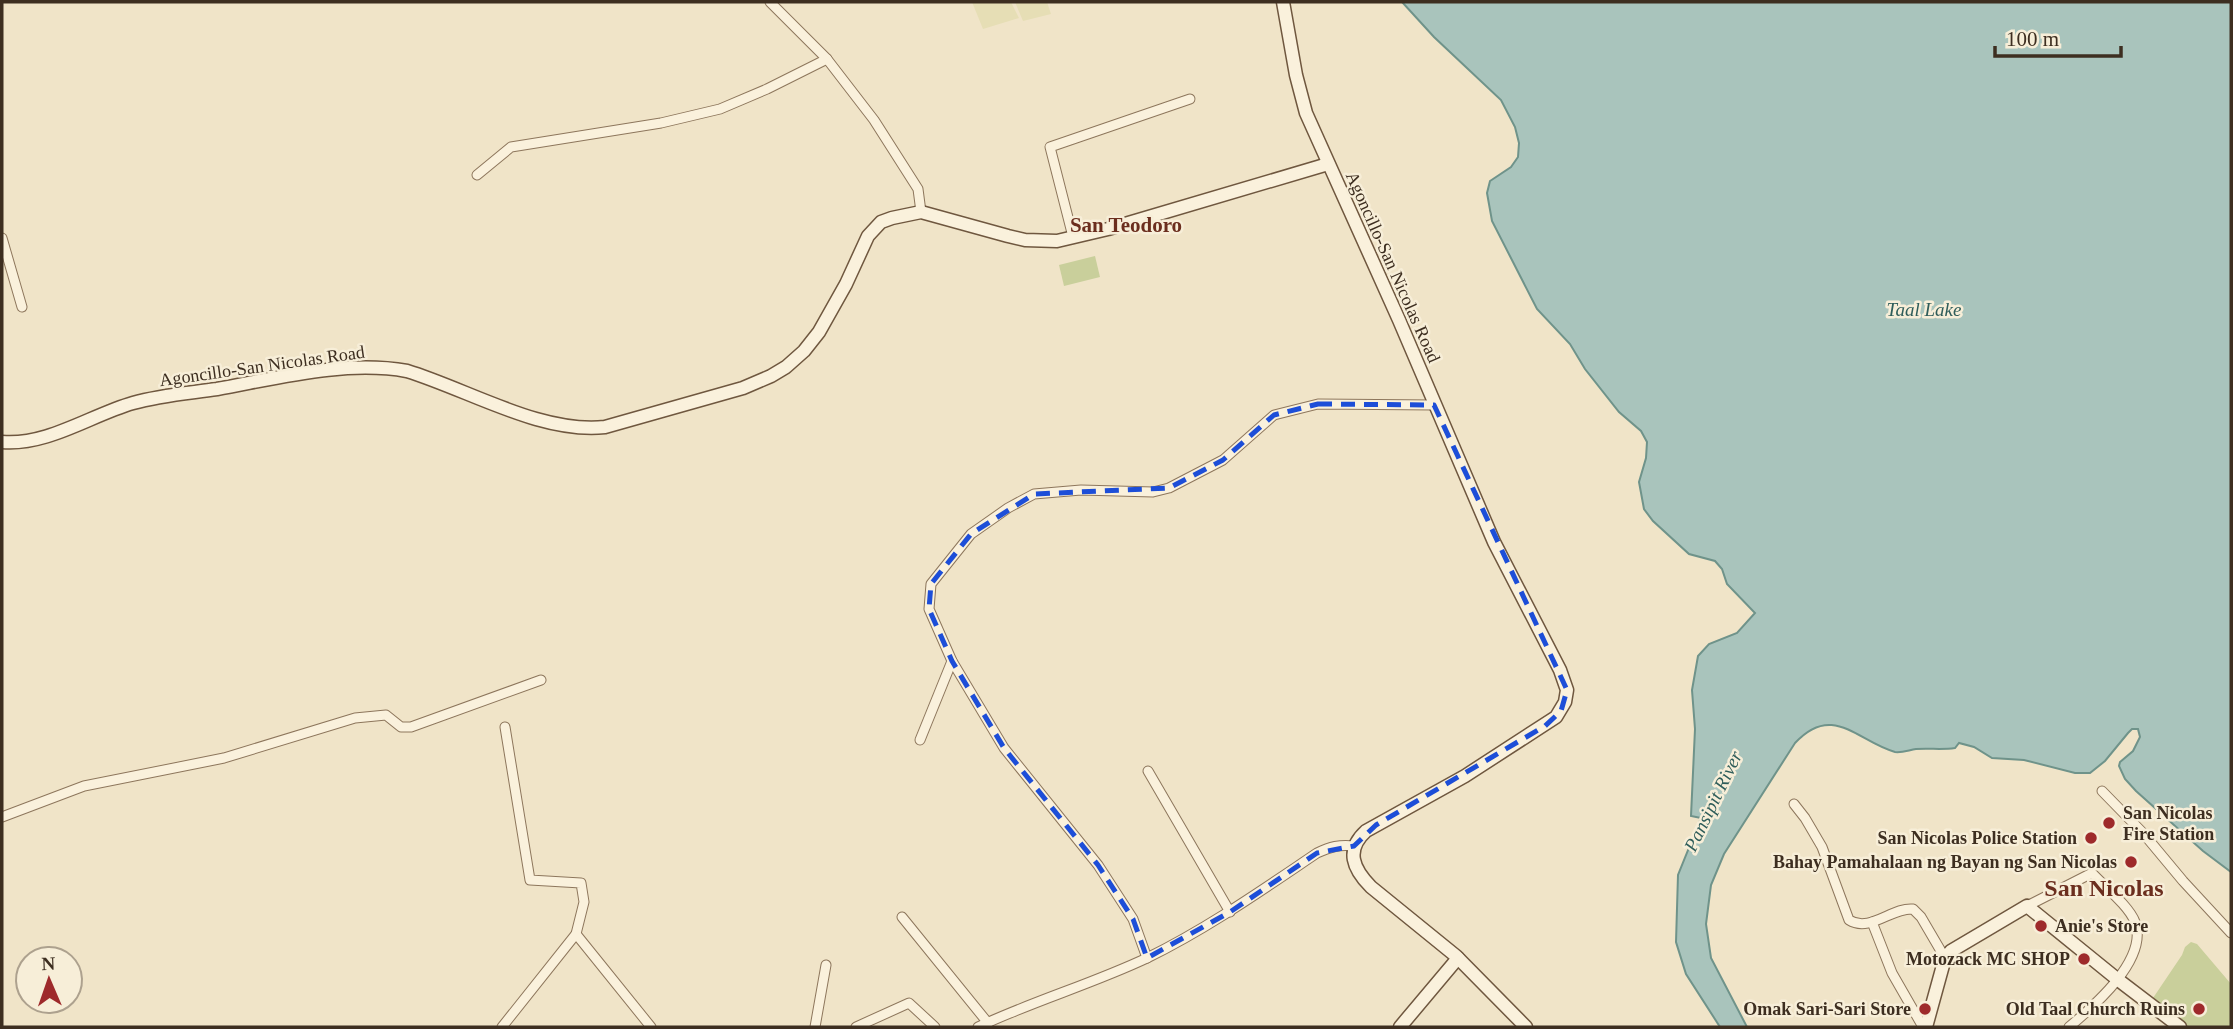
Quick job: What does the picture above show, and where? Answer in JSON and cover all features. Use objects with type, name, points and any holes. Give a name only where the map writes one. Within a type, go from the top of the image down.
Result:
[{"type":"main road","points":[[1283,2],[1306,113],[1328,164]]},
{"type":"main road","name":"Agoncillo-San Nicolas Road","points":[[2,442],[41,438],[145,400],[317,372],[366,368],[407,371],[538,421],[582,428],[605,427],[743,388],[786,367],[804,351],[819,332],[846,284],[868,236],[875,227],[892,218],[921,212],[1025,240],[1057,241],[1328,164],[1399,320],[1494,542],[1560,670],[1567,690],[1561,710],[1545,726],[1465,776],[1376,825],[1354,845]]},
{"type":"main road","points":[[1354,845],[1354,860],[1361,877],[1458,958],[1526,1027]]},
{"type":"main road","points":[[1925,1027],[1945,958],[1962,943],[2027,906],[2180,1027]]},
{"type":"main road","points":[[1400,1027],[1458,958]]},
{"type":"street","points":[[770,2],[827,59],[874,120],[918,189],[921,212]]},
{"type":"street","points":[[477,174],[511,147],[662,123],[720,109],[827,59]]},
{"type":"street","points":[[1073,237],[1050,147],[1190,99]]},
{"type":"street","points":[[2,238],[22,307]]},
{"type":"street","points":[[1147,958],[1133,919],[1105,876],[1004,748],[952,661],[929,609],[931,584],[971,534],[1008,508],[1034,494],[1081,490],[1153,492],[1169,488],[1223,460],[1274,415],[1318,404],[1434,405]]},
{"type":"street","points":[[920,740],[952,661]]},
{"type":"street","points":[[2,817],[84,786],[224,758],[355,718],[386,715],[401,727],[411,727],[541,680]]},
{"type":"street","points":[[502,1027],[576,934],[584,902],[581,883],[530,880],[505,727]]},
{"type":"street","points":[[1148,771],[1230,912]]},
{"type":"street","points":[[2102,791],[2143,833],[2231,933]]},
{"type":"street","points":[[1794,804],[1822,847],[1849,920],[1854,924],[1872,922],[1903,909],[1913,909],[1922,916],[1945,958]]},
{"type":"street","points":[[978,1027],[1147,958],[1230,912],[1317,853],[1332,846],[1354,845]]},
{"type":"street","points":[[2027,906],[2092,873],[2131,914],[2136,923],[2137,943],[2129,963],[2103,995],[2069,1027]]},
{"type":"street","points":[[902,917],[988,1023]]},
{"type":"street","points":[[1872,922],[1892,973],[1925,1027]]},
{"type":"street","points":[[576,934],[651,1027]]},
{"type":"street","points":[[815,1027],[826,965]]},
{"type":"street","points":[[856,1027],[909,1003],[935,1027]]},
{"type":"highlighted area","points":[[1318,404],[1434,405],[1567,690],[1561,711],[1545,726],[1376,825],[1354,846],[1317,853],[1230,912],[1147,958],[1133,919],[1098,865],[1004,748],[952,661],[929,609],[931,584],[971,534],[1034,494],[1169,488],[1223,460],[1274,415]]},
{"type":"shaded area","points":[[972,2],[1011,2],[1019,18],[983,29]]},
{"type":"shaded area","points":[[1015,2],[1047,2],[1051,14],[1023,21]]},
{"type":"green space","points":[[1095,256],[1100,277],[1064,286],[1059,265]]},
{"type":"green space","points":[[2191,942],[2197,944],[2231,984],[2231,1027],[2184,1027],[2151,1001],[2185,947]]},
{"type":"water","name":"Taal Lake","points":[[1402,2],[2231,2],[2231,872],[2203,851],[2125,779],[2120,762],[2133,751],[2140,737],[2138,729],[2132,729],[2105,761],[2090,773],[2075,773],[2024,760],[1992,758],[1974,747],[1959,743],[1955,748],[1895,752],[1845,728],[1821,726],[1809,731],[1795,743],[1724,854],[1711,885],[1706,924],[1711,958],[1747,1027],[1720,1027],[1686,974],[1676,942],[1678,875],[1701,818],[1691,816],[1695,729],[1692,690],[1698,656],[1709,644],[1737,633],[1755,613],[1727,584],[1722,569],[1715,561],[1689,554],[1653,521],[1644,509],[1639,482],[1646,458],[1647,442],[1641,431],[1619,412],[1585,369],[1570,344],[1537,309],[1492,221],[1487,193],[1490,181],[1511,167],[1518,157],[1519,143],[1515,127],[1501,100],[1434,37]]},
{"type":"place","name":"San Nicolas Fire Station","points":[[2109,823]]},
{"type":"place","name":"San Nicolas Police Station","points":[[2091,838]]},
{"type":"place","name":"Bahay Pamahalaan ng Bayan ng San Nicolas","points":[[2131,862]]},
{"type":"place","name":"Anie's Store","points":[[2041,926]]},
{"type":"place","name":"Motozack MC SHOP","points":[[2084,959]]},
{"type":"place","name":"Omak Sari-Sari Store","points":[[1925,1009]]},
{"type":"place","name":"Old Taal Church Ruins","points":[[2199,1009]]},
{"type":"district","name":"San Teodoro","points":[[1126,225]]},
{"type":"district","name":"San Nicolas","points":[[2104,888]]},
{"type":"water label","name":"Pansipit River","points":[[1713,801]]}]
